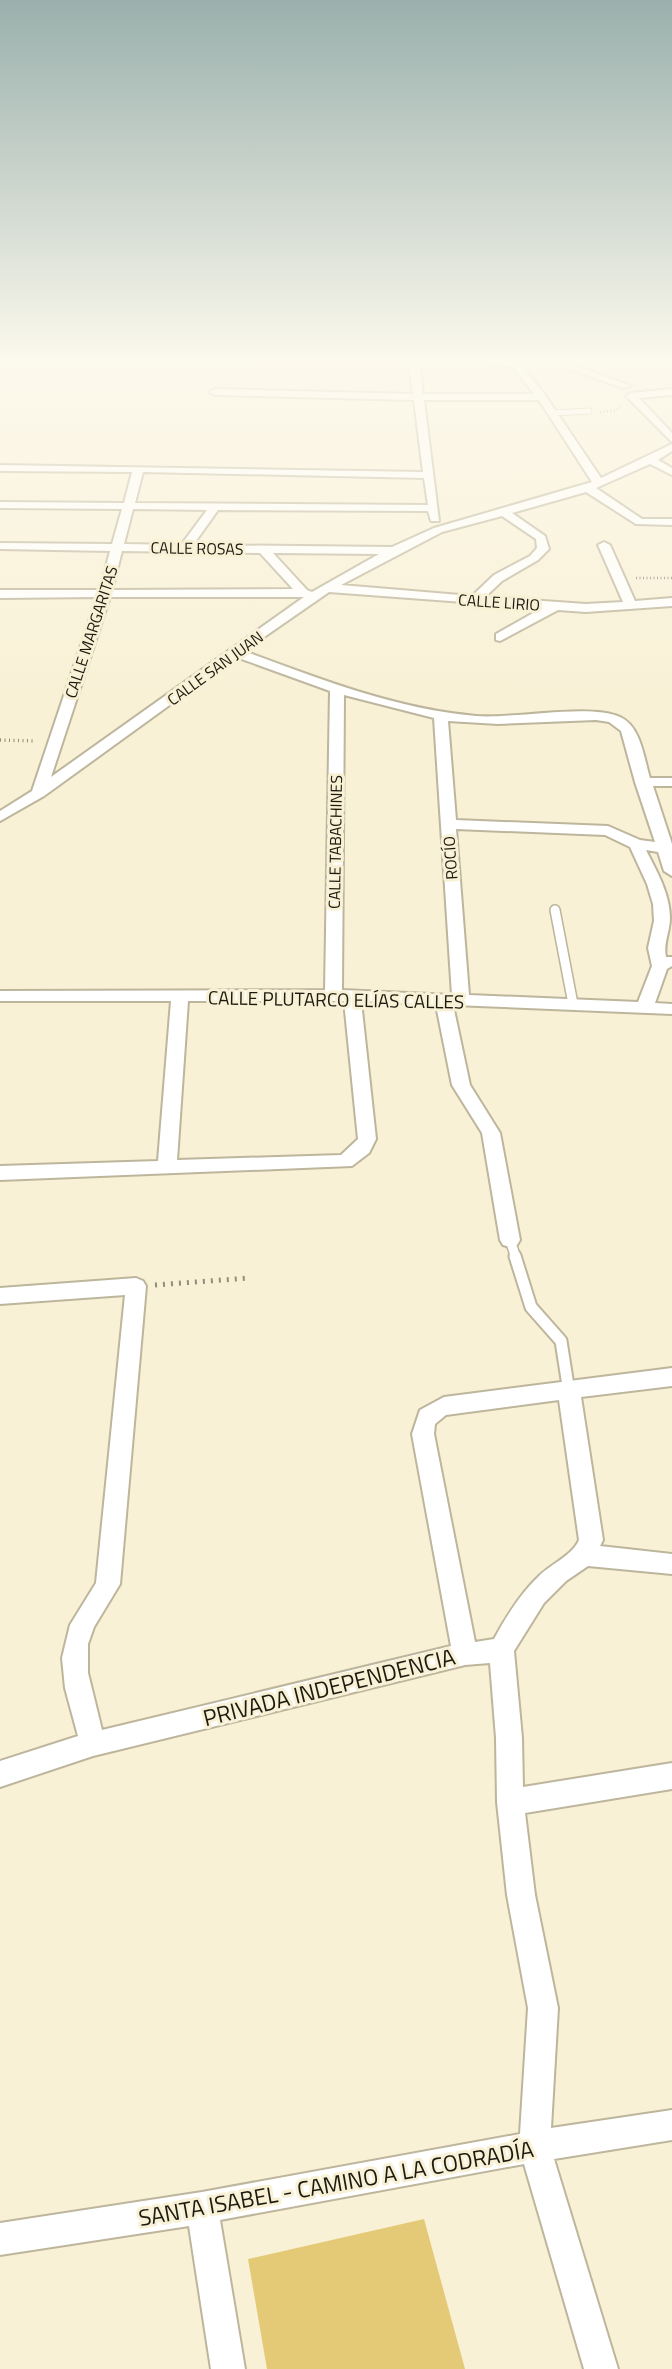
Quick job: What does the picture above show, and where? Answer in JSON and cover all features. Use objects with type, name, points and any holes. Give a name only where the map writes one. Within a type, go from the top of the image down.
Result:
[{"type":"street","name":"CALLE MARGARITAS","points":[[38,793],[105,593],[137,473]]},
{"type":"street","points":[[286,473],[428,475],[438,530]]},
{"type":"street","points":[[586,473],[594,486],[640,522],[672,522]]},
{"type":"street","name":"CALLE SAN JUAN","points":[[0,817],[237,653],[308,594],[326,588],[438,530],[594,486],[623,473]]},
{"type":"street","points":[[0,505],[433,508]]},
{"type":"street","points":[[122,533],[181,548],[195,530],[210,518],[213,506]]},
{"type":"street","points":[[474,600],[489,585],[540,554],[543,549],[541,538],[504,512]]},
{"type":"street","points":[[604,545],[631,606]]},
{"type":"street","name":"CALLE ROSAS","points":[[0,546],[394,551]]},
{"type":"street","points":[[262,548],[308,594]]},
{"type":"street","name":"CALLE LIRIO","points":[[326,588],[600,608],[672,602]]},
{"type":"street","points":[[0,594],[308,594]]},
{"type":"street","points":[[500,637],[556,606]]},
{"type":"street","points":[[237,653],[373,701],[441,715],[500,720],[601,717],[619,721],[628,730],[642,782],[669,849],[672,871]]},
{"type":"street","name":"CALLE TABACHINES","points":[[165,1168],[332,1163],[355,1155],[367,1139],[343,995],[337,689]]},
{"type":"street","name":"ROCÍO","points":[[441,715],[448,824],[452,1000],[461,1085],[492,1133],[510,1240]]},
{"type":"street","points":[[642,782],[672,782]]},
{"type":"street","points":[[448,824],[608,831],[636,844],[669,849]]},
{"type":"street","points":[[636,844],[661,904],[662,921],[656,948],[666,963],[645,1007]]},
{"type":"street","name":"CALLE PLUTARCO ELÍAS CALLES","points":[[0,996],[343,995],[672,1009]]},
{"type":"street","points":[[0,1173],[165,1168],[169,1156],[180,997]]},
{"type":"street","points":[[0,1296],[136,1286],[108,1584],[99,1603],[81,1627],[75,1643],[80,1694],[93,1744]]},
{"type":"street","points":[[465,1654],[423,1425],[434,1410],[444,1406],[672,1377]]},
{"type":"street","points":[[569,1392],[590,1522],[591,1540],[585,1555]]},
{"type":"street","points":[[601,2369],[535,2148],[543,2008],[521,1895],[510,1802],[509,1738],[501,1650],[519,1615],[539,1590],[564,1567],[585,1555],[672,1564]]},
{"type":"street","name":"PRIVADA INDEPENDENCIA","points":[[0,1774],[93,1744],[465,1654],[501,1650]]},
{"type":"street","points":[[510,1802],[672,1776]]},
{"type":"street","name":"SANTA ISABEL - CAMINO A LA CODRADÍA","points":[[0,2239],[202,2208],[672,2124]]},
{"type":"street","points":[[202,2208],[228,2369]]},
{"type":"lane","points":[[555,910],[573,1004]]},
{"type":"lane","points":[[510,1240],[531,1307],[561,1341],[569,1392]]},
{"type":"path","points":[[618,578],[672,578]]},
{"type":"path","points":[[0,740],[55,742]]},
{"type":"path","points":[[136,1286],[249,1278]]},
{"type":"shaded area","points":[[424,2219],[465,2369],[267,2369],[248,2259]]}]
